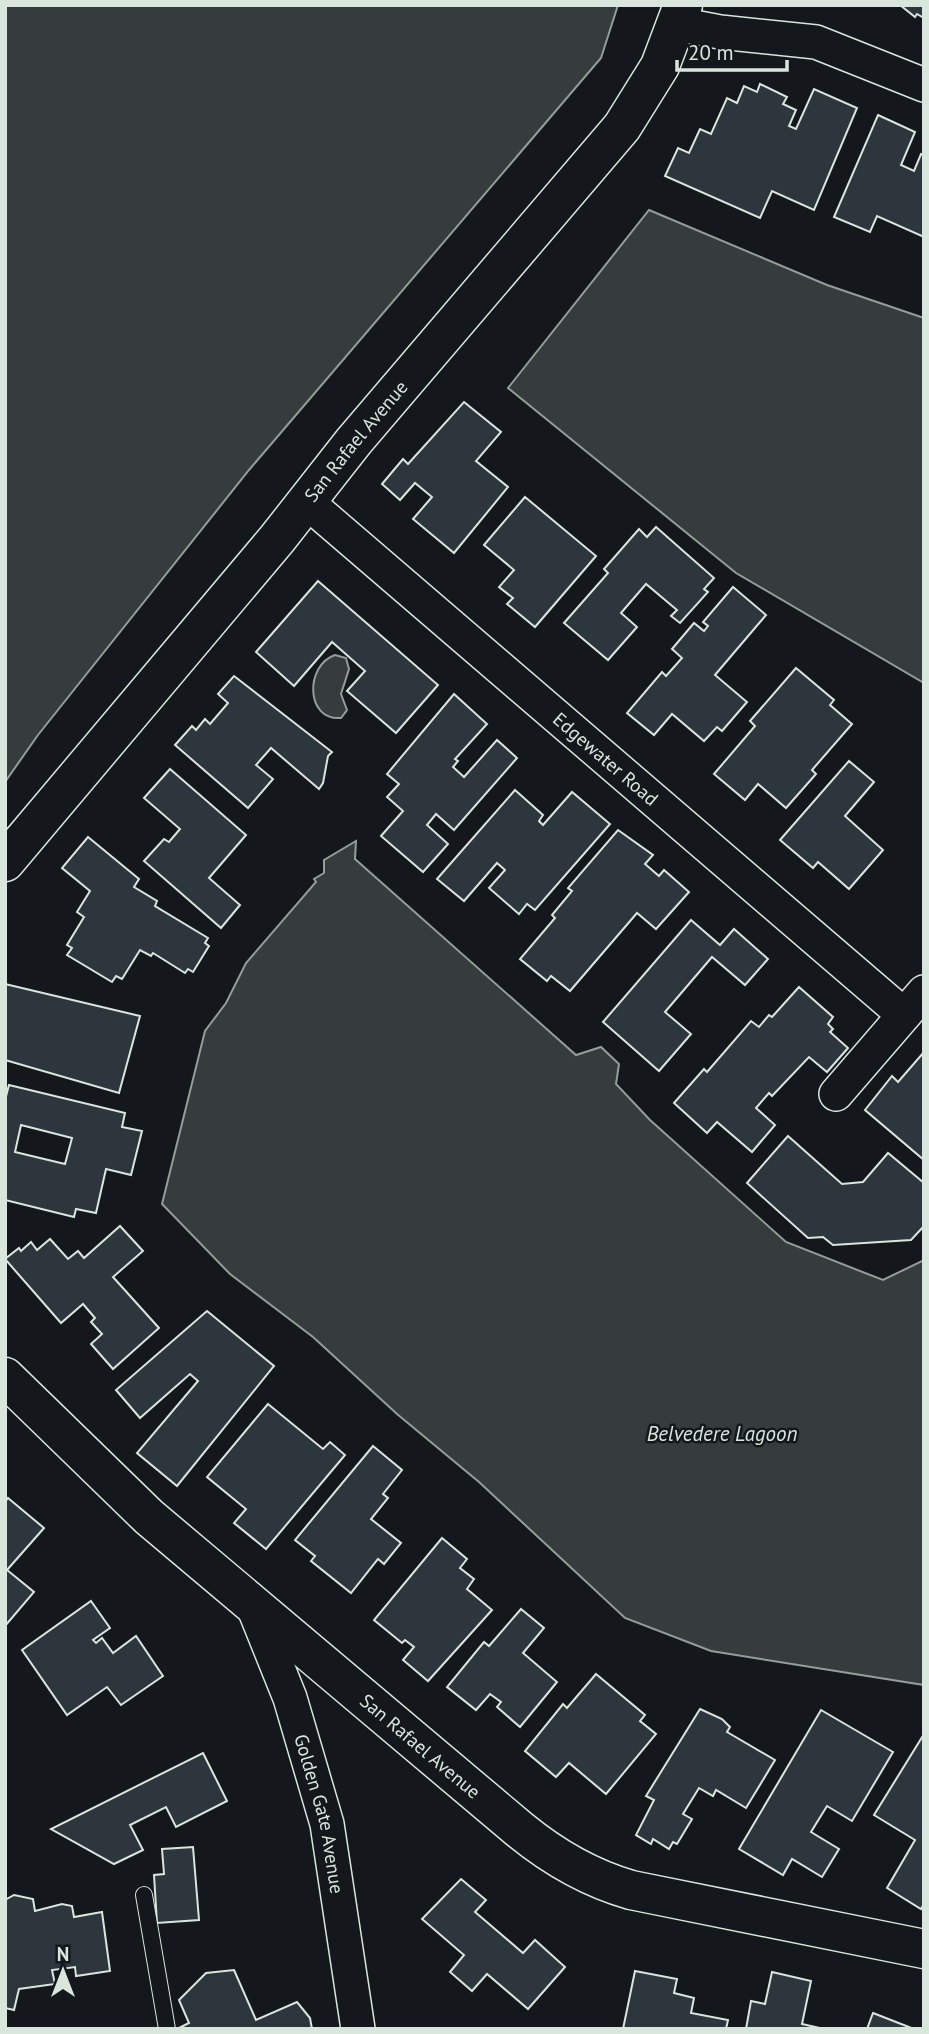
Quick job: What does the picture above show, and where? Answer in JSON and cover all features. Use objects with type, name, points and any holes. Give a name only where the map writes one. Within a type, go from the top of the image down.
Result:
[{"type":"street","points":[[680,15],[720,32],[816,42],[924,85]]},
{"type":"street","name":"San Rafael Avenue","points":[[5,862],[307,502],[354,440],[622,127],[650,85],[680,15]]},
{"type":"street","name":"Edgewater Road","points":[[307,502],[914,1003],[836,1094]]},
{"type":"street","name":"San Rafael Avenue","points":[[5,1377],[149,1517],[519,1829],[583,1872],[631,1890],[924,1949]]},
{"type":"street","name":"Golden Gate Avenue","points":[[254,1606],[290,1698],[327,1824],[358,2029]]},
{"type":"lane","points":[[144,1895],[167,2029]]},
{"type":"water","points":[[5,5],[618,5],[601,58],[249,470],[38,735],[5,782]]},
{"type":"water","points":[[649,210],[827,285],[924,318],[924,683],[736,573],[508,388]]},
{"type":"water","points":[[335,655],[346,658],[349,669],[341,694],[347,710],[341,718],[329,717],[321,711],[315,702],[313,691],[318,669]]},
{"type":"water","name":"Belvedere Lagoon","points":[[356,841],[355,859],[576,1055],[601,1047],[619,1064],[616,1084],[650,1120],[786,1242],[883,1280],[924,1260],[924,1685],[711,1651],[625,1618],[479,1482],[397,1414],[313,1337],[230,1274],[162,1204],[205,1031],[226,1003],[246,963],[316,882],[314,879],[324,873],[324,860]]},
{"type":"building","points":[[900,5],[924,5],[924,18],[917,14],[915,17]]},
{"type":"building","points":[[760,84],[787,97],[783,104],[796,110],[789,126],[796,129],[814,89],[857,108],[814,210],[772,191],[760,218],[665,176],[678,148],[689,153],[700,129],[711,134],[727,98],[737,103],[744,86],[757,92]]},
{"type":"building","points":[[878,115],[915,132],[901,165],[914,171],[921,154],[924,155],[924,237],[877,216],[870,232],[834,217]]},
{"type":"building","points":[[464,402],[501,432],[476,461],[508,487],[454,553],[413,519],[432,497],[415,483],[400,500],[382,484],[403,459],[408,464]]},
{"type":"building","points":[[525,497],[596,556],[535,627],[507,604],[513,598],[499,587],[514,570],[484,545]]},
{"type":"building","points":[[656,527],[714,578],[704,589],[708,592],[680,623],[671,616],[677,610],[646,584],[621,613],[637,627],[608,660],[564,623],[608,573],[604,569],[639,529],[647,537]]},
{"type":"building","points":[[318,581],[438,685],[396,733],[347,691],[365,671],[332,642],[294,686],[256,652]]},
{"type":"building","points":[[733,587],[766,615],[715,675],[747,702],[722,731],[717,727],[704,741],[672,714],[654,735],[627,713],[662,672],[666,676],[682,658],[672,649],[694,623],[704,631],[708,626],[703,622]]},
{"type":"building","points":[[796,668],[834,700],[830,705],[852,724],[812,770],[816,774],[786,808],[758,784],[745,800],[714,774],[755,726],[750,721]]},
{"type":"building","points":[[234,676],[332,752],[328,756],[323,783],[319,789],[271,748],[256,765],[273,779],[248,808],[175,745],[192,726],[196,730],[205,719],[210,724],[228,703],[218,694]]},
{"type":"building","points":[[454,694],[487,724],[455,759],[458,761],[453,767],[464,777],[497,740],[517,758],[454,830],[436,814],[427,825],[448,844],[423,872],[381,836],[403,811],[387,797],[399,784],[387,774]]},
{"type":"building","points":[[849,761],[874,782],[845,816],[883,850],[849,889],[818,862],[813,868],[780,840]]},
{"type":"building","points":[[170,769],[246,835],[209,878],[240,905],[221,928],[144,861],[164,839],[169,842],[180,829],[144,798]]},
{"type":"building","points":[[515,790],[543,815],[539,821],[543,825],[572,792],[610,824],[535,910],[527,904],[519,914],[489,888],[505,870],[497,863],[464,901],[437,879]]},
{"type":"building","points":[[618,830],[653,855],[645,864],[659,876],[664,870],[689,892],[656,929],[637,913],[570,991],[551,976],[547,981],[520,959],[555,918],[552,915],[572,891],[568,888]]},
{"type":"building","points":[[88,837],[139,879],[134,887],[157,901],[155,906],[208,938],[205,943],[209,946],[193,972],[188,969],[185,973],[153,953],[151,956],[140,950],[122,979],[116,976],[112,982],[67,955],[72,948],[67,945],[84,917],[77,912],[90,891],[62,868]]},
{"type":"building","points":[[691,920],[720,945],[734,929],[768,959],[745,985],[712,957],[665,1012],[691,1034],[659,1071],[603,1022]]},
{"type":"building","points":[[5,984],[140,1016],[119,1093],[5,1060]]},
{"type":"building","points":[[799,987],[833,1017],[828,1024],[833,1029],[830,1032],[848,1048],[827,1072],[809,1057],[772,1096],[769,1093],[756,1108],[775,1125],[752,1152],[717,1122],[707,1133],[674,1103],[704,1069],[707,1072],[751,1021],[759,1027],[769,1015],[772,1017]]},
{"type":"building","points":[[924,1052],[924,1160],[865,1110],[892,1076],[898,1082]]},
{"type":"building","points":[[9,1085],[125,1113],[122,1127],[142,1131],[131,1175],[106,1169],[96,1213],[76,1209],[74,1217],[5,1200],[5,1100]],"holes":[[[21,1125],[72,1138],[65,1164],[15,1152]]]},
{"type":"building","points":[[788,1136],[842,1184],[863,1182],[888,1153],[924,1183],[924,1226],[911,1240],[833,1245],[823,1237],[808,1238],[747,1183]]},
{"type":"building","points":[[120,1226],[143,1251],[113,1277],[159,1328],[113,1369],[91,1344],[102,1334],[91,1322],[95,1318],[83,1304],[61,1323],[5,1259],[31,1242],[37,1250],[50,1239],[68,1259],[78,1251],[84,1258]]},
{"type":"building","points":[[207,1311],[274,1366],[177,1486],[137,1453],[198,1381],[190,1374],[140,1418],[116,1390]]},
{"type":"building","points":[[268,1404],[323,1449],[330,1442],[345,1455],[266,1549],[234,1523],[246,1509],[207,1477]]},
{"type":"building","points":[[373,1446],[402,1470],[383,1494],[388,1498],[371,1519],[401,1543],[384,1564],[378,1559],[351,1593],[311,1561],[315,1556],[295,1540]]},
{"type":"building","points":[[8,1498],[44,1528],[7,1570],[34,1592],[5,1626],[5,1502]]},
{"type":"building","points":[[442,1538],[467,1559],[460,1568],[474,1579],[467,1589],[492,1610],[428,1681],[403,1660],[414,1647],[405,1640],[402,1643],[374,1620]]},
{"type":"building","points":[[91,1601],[110,1628],[93,1640],[96,1643],[102,1638],[113,1653],[136,1636],[163,1676],[121,1705],[107,1687],[67,1715],[22,1650]]},
{"type":"building","points":[[521,1609],[544,1628],[523,1653],[557,1682],[520,1727],[497,1707],[501,1702],[490,1694],[476,1710],[447,1687],[484,1642],[489,1646]]},
{"type":"building","points":[[596,1674],[645,1715],[640,1721],[656,1734],[606,1794],[569,1763],[556,1777],[525,1751],[563,1704],[567,1708]]},
{"type":"building","points":[[700,1709],[722,1719],[730,1727],[727,1732],[775,1760],[746,1808],[716,1790],[713,1796],[699,1788],[683,1814],[692,1819],[677,1844],[673,1842],[669,1849],[653,1839],[651,1844],[636,1835],[654,1800],[646,1796]]},
{"type":"building","points":[[821,1710],[893,1752],[852,1821],[827,1806],[811,1832],[839,1849],[822,1877],[792,1859],[783,1875],[739,1849]]},
{"type":"building","points":[[924,1734],[924,1904],[921,1909],[887,1888],[915,1840],[874,1815]]},
{"type":"building","points":[[203,1753],[227,1801],[176,1827],[166,1807],[130,1825],[143,1850],[114,1864],[51,1829]]},
{"type":"building","points":[[193,1847],[199,1920],[157,1923],[154,1875],[164,1874],[162,1849]]},
{"type":"building","points":[[461,1879],[486,1900],[475,1912],[523,1953],[535,1940],[565,1967],[528,2009],[487,1974],[472,1991],[450,1972],[464,1955],[422,1919]]},
{"type":"building","points":[[14,1895],[33,1899],[35,1911],[62,1904],[72,1906],[74,1917],[102,1912],[110,1971],[76,1976],[75,1967],[52,1970],[55,1984],[19,1989],[14,2010],[5,2008],[5,1900]]},
{"type":"building","points":[[234,1970],[256,2020],[297,2002],[310,2018],[312,2029],[177,2029],[189,2023],[179,2000],[206,1973]]},
{"type":"building","points":[[635,1971],[677,1979],[674,1993],[694,1998],[691,2013],[728,2020],[726,2029],[623,2029]]},
{"type":"building","points":[[772,1972],[811,1981],[802,2024],[824,2029],[746,2029],[751,2001],[765,2004]]},
{"type":"building","points":[[873,2013],[914,2029],[867,2029]]}]
